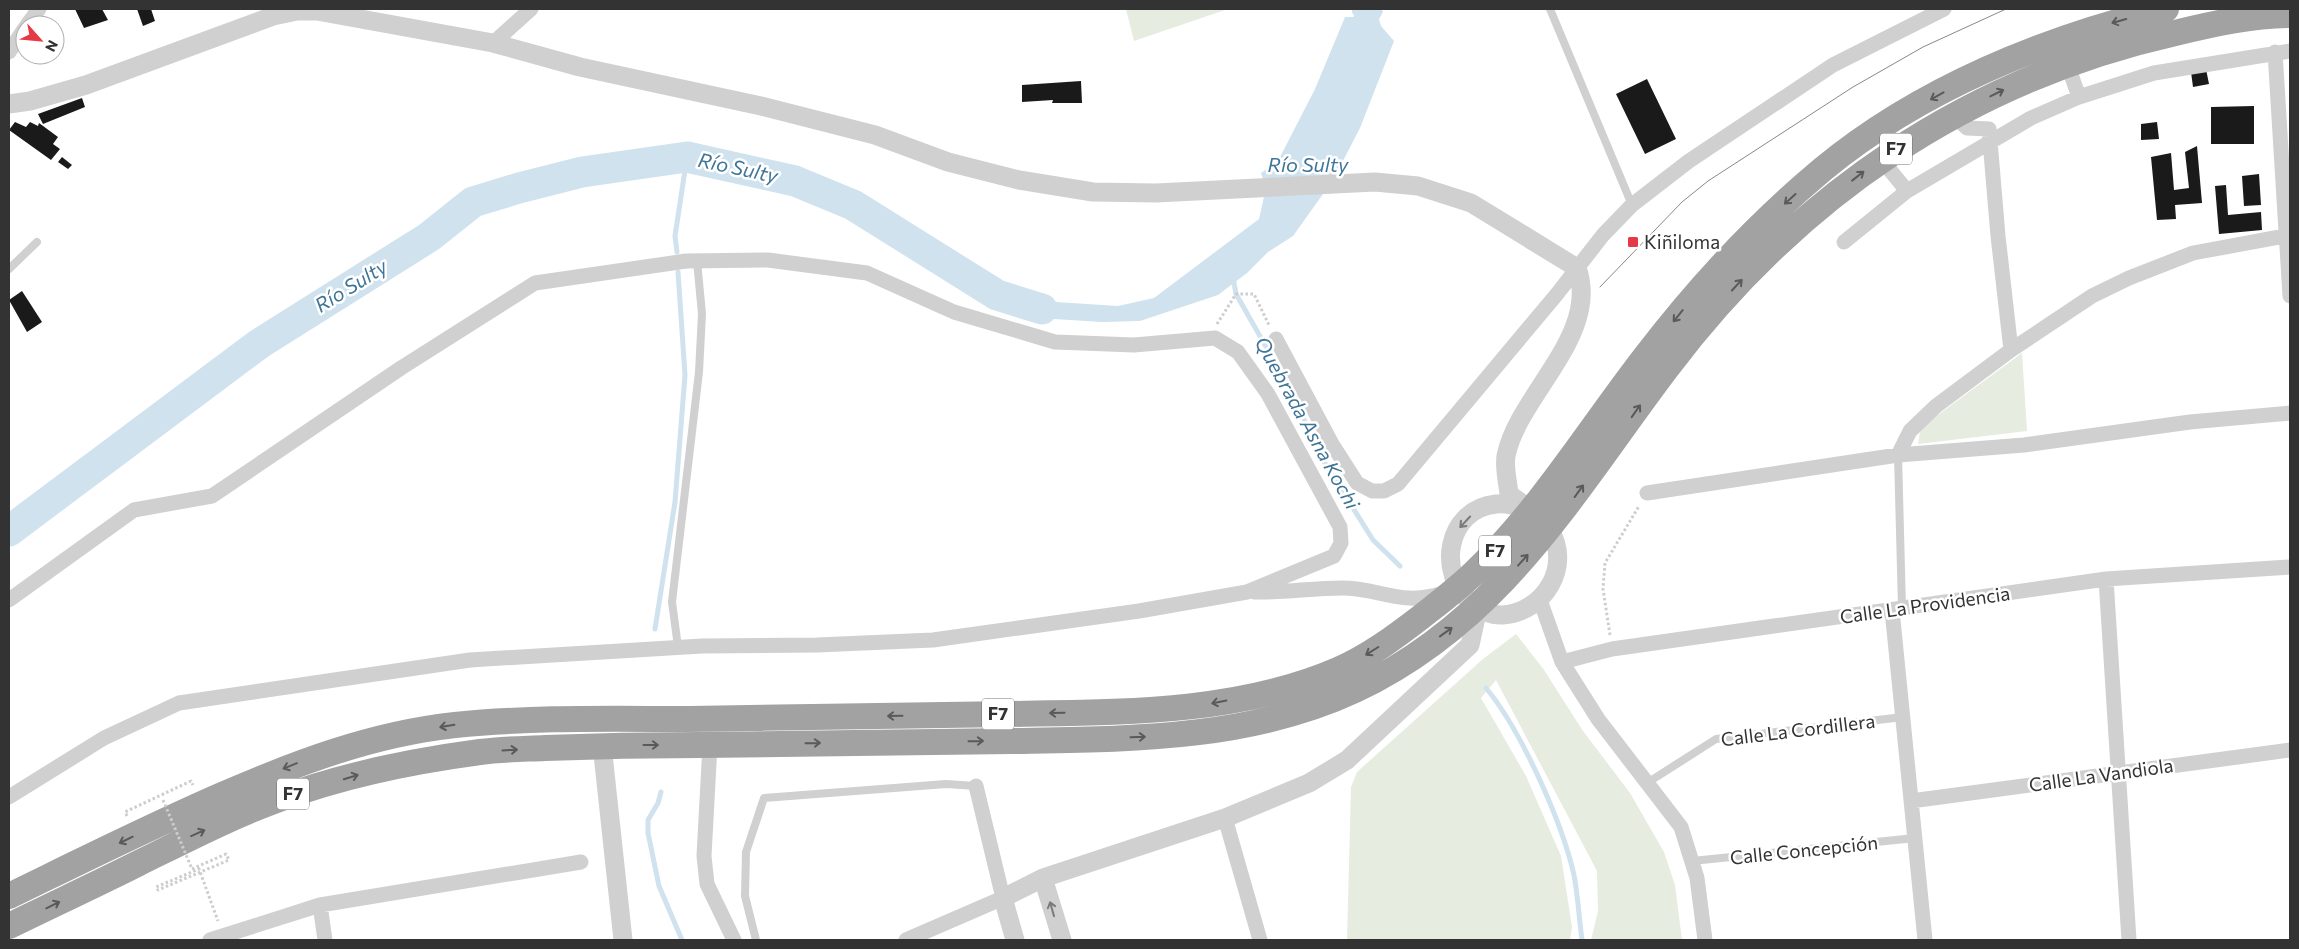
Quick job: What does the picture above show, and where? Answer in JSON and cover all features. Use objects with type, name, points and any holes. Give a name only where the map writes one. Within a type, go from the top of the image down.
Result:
[{"type":"highway","name":"F7","points":[[9,896],[179,814],[316,756],[369,740],[454,725],[566,720],[1100,713],[1205,705],[1281,689],[1333,672],[1388,641],[1457,588],[1479,568],[1530,510],[1646,355],[1699,290],[1766,221],[1824,168],[1884,126],[2004,60],[2112,22],[2166,9]]},
{"type":"highway","name":"F7","points":[[9,926],[194,834],[280,798],[375,769],[486,751],[602,745],[1067,740],[1203,733],[1283,716],[1349,693],[1392,670],[1478,608],[1550,530],[1667,368],[1711,313],[1755,265],[1808,215],[1881,159],[1953,115],[2018,83],[2088,57],[2153,38],[2208,26],[2290,15]]},
{"type":"street","points":[[493,42],[531,9]]},
{"type":"street","points":[[1276,339],[1332,444],[1357,483],[1372,491],[1384,491],[1398,484],[1603,235],[1632,205],[1690,161],[1833,65],[1944,9]]},
{"type":"street","points":[[9,104],[30,101],[86,85],[273,16],[297,11],[360,13],[493,42],[580,66],[761,106],[875,135],[948,162],[1019,180],[1093,192],[1156,193],[1376,182],[1427,189],[1471,203],[1576,268],[1581,280],[1580,309],[1567,342],[1514,430],[1506,458],[1509,494],[1530,510],[1540,518],[1550,530],[1556,546],[1558,564],[1552,584],[1540,600],[1514,615],[1497,616],[1478,608],[1457,588],[1451,569],[1450,552],[1455,535],[1464,521],[1478,510],[1494,504],[1511,504],[1530,510]]},
{"type":"street","points":[[1844,242],[1907,191],[2031,118],[2079,97],[2154,73],[2283,52],[2290,296]]},
{"type":"street","points":[[2068,66],[2079,97]]},
{"type":"street","points":[[1953,115],[1967,128],[1989,129],[1992,141],[1998,236],[2011,350]]},
{"type":"street","points":[[1881,159],[1907,191]]},
{"type":"street","points":[[1898,455],[1910,431],[1936,406],[2011,350],[2092,296],[2129,278],[2193,253],[2288,235]]},
{"type":"street","points":[[9,600],[134,510],[212,496],[401,368],[535,283],[697,261],[768,260],[868,273],[954,312],[1055,342],[1134,345],[1215,338],[1238,352],[1268,394],[1340,527],[1341,543],[1334,556],[1247,592]]},
{"type":"street","points":[[1647,493],[1898,455],[2024,445],[2190,422],[2290,413]]},
{"type":"street","name":"Calle La Providencia","points":[[1562,662],[1612,648],[2106,579],[2290,567]]},
{"type":"street","points":[[2106,579],[2129,940]]},
{"type":"street","points":[[9,797],[104,738],[179,703],[470,660],[678,647],[817,645],[934,640],[1139,611],[1247,592],[1286,593],[1343,588],[1407,599],[1433,596],[1457,588]]},
{"type":"street","points":[[1540,600],[1562,662],[1598,719],[1681,828],[1697,878],[1705,940]]},
{"type":"street","points":[[906,940],[1003,898],[1043,878],[1225,818],[1309,783],[1346,760],[1470,645],[1478,608]]},
{"type":"street","points":[[1897,609],[1903,717],[1925,940]]},
{"type":"street","points":[[710,744],[704,856],[708,884],[734,940]]},
{"type":"street","points":[[602,745],[623,940]]},
{"type":"street","name":"Calle La Vandiola","points":[[1911,801],[2290,750]]},
{"type":"street","points":[[976,786],[1014,940]]},
{"type":"street","points":[[1225,818],[1260,940]]},
{"type":"street","points":[[217,938],[320,905],[581,862]]},
{"type":"street","points":[[1043,878],[1062,940]]},
{"type":"street","points":[[320,905],[325,940]]},
{"type":"lane","points":[[1550,9],[1632,205]]},
{"type":"lane","points":[[9,269],[37,242]]},
{"type":"lane","points":[[678,647],[672,602],[700,372],[702,314],[697,261]]},
{"type":"lane","points":[[1897,609],[1898,455]]},
{"type":"lane","name":"Calle La Cordillera","points":[[1646,784],[1716,739],[1903,717]]},
{"type":"lane","points":[[756,940],[745,896],[746,852],[764,798],[946,784],[976,786]]},
{"type":"lane","name":"Calle Concepción","points":[[1692,861],[1915,838]]},
{"type":"path","points":[[1215,338],[1217,321],[1236,294],[1254,294],[1276,339]]},
{"type":"path","points":[[1612,648],[1603,589],[1605,563],[1647,493]]},
{"type":"path","points":[[163,800],[192,869],[226,854],[229,860],[202,872],[194,875],[184,879],[167,887],[158,890],[156,887],[199,869],[202,877],[211,902],[220,928],[217,938]]},
{"type":"shaded area","points":[[1126,9],[1228,9],[1134,41]]},
{"type":"shaded area","points":[[2022,353],[2027,431],[1918,444],[1920,431],[1935,417]]},
{"type":"shaded area","points":[[1516,634],[1544,670],[1583,731],[1630,793],[1664,852],[1675,885],[1682,940],[1591,940],[1598,911],[1597,871],[1496,680],[1481,698],[1526,776],[1561,856],[1572,927],[1570,940],[1347,940],[1351,787],[1357,772],[1483,659]]},
{"type":"water","name":"Río Sulty","points":[[1365,9],[1381,9],[1383,12],[1379,19],[1381,26],[1394,41],[1360,128],[1333,180],[1293,236],[1268,252],[1247,273],[1218,295],[1140,321],[1102,322],[1054,319],[997,306],[1007,282],[1056,302],[1118,306],[1154,298],[1259,219],[1266,188],[1261,173],[1278,161],[1315,89],[1345,17],[1353,17]]},
{"type":"building","points":[[75,9],[102,9],[108,20],[84,28]]},
{"type":"building","points":[[137,9],[151,9],[155,21],[143,26]]},
{"type":"building","points":[[2206,69],[2209,84],[2193,87],[2191,72]]},
{"type":"building","points":[[1647,79],[1676,139],[1645,154],[1616,94]]},
{"type":"building","points":[[1081,81],[1082,103],[1052,103],[1053,100],[1022,102],[1022,85]]},
{"type":"building","points":[[82,98],[85,107],[43,124],[38,114]]},
{"type":"building","points":[[2254,106],[2254,144],[2211,144],[2211,107]]},
{"type":"building","points":[[15,122],[26,127],[30,122],[38,126],[39,123],[58,137],[53,144],[60,149],[51,160],[9,130]]},
{"type":"building","points":[[2157,122],[2159,139],[2141,140],[2141,124]]},
{"type":"building","points":[[2197,146],[2202,203],[2175,205],[2176,219],[2157,220],[2151,157],[2171,153],[2174,190],[2189,188],[2185,152]]},
{"type":"building","points":[[62,157],[72,165],[68,169],[58,162]]},
{"type":"building","points":[[2259,174],[2261,205],[2244,206],[2242,176]]},
{"type":"building","points":[[2226,185],[2228,215],[2261,212],[2262,230],[2219,234],[2215,186]]},
{"type":"building","points":[[22,291],[42,322],[27,332],[9,300]]},
{"type":"waterway","points":[[677,252],[675,236],[687,157]]},
{"type":"waterway","name":"Río Sulty","points":[[9,531],[259,344],[429,237],[473,202],[582,172],[687,157],[795,181],[853,205],[997,295],[1042,309]]},
{"type":"waterway","points":[[655,629],[675,502],[685,375],[678,272]]},
{"type":"waterway","name":"Quebrada Asna Kochi","points":[[1233,277],[1236,294],[1294,396],[1318,452],[1373,540],[1400,566]]},
{"type":"waterway","name":"Quebrada Asna Kochi","points":[[1486,688],[1513,727],[1539,777],[1560,829],[1574,875],[1582,940]]},
{"type":"waterway","points":[[661,792],[658,803],[648,820],[648,833],[659,886],[682,940]]},
{"type":"tram line","points":[[1600,287],[1682,202],[1708,181],[1853,87],[1923,47],[2006,9]]},
{"type":"place","name":"Kiñiloma","points":[[1633,242]]}]
